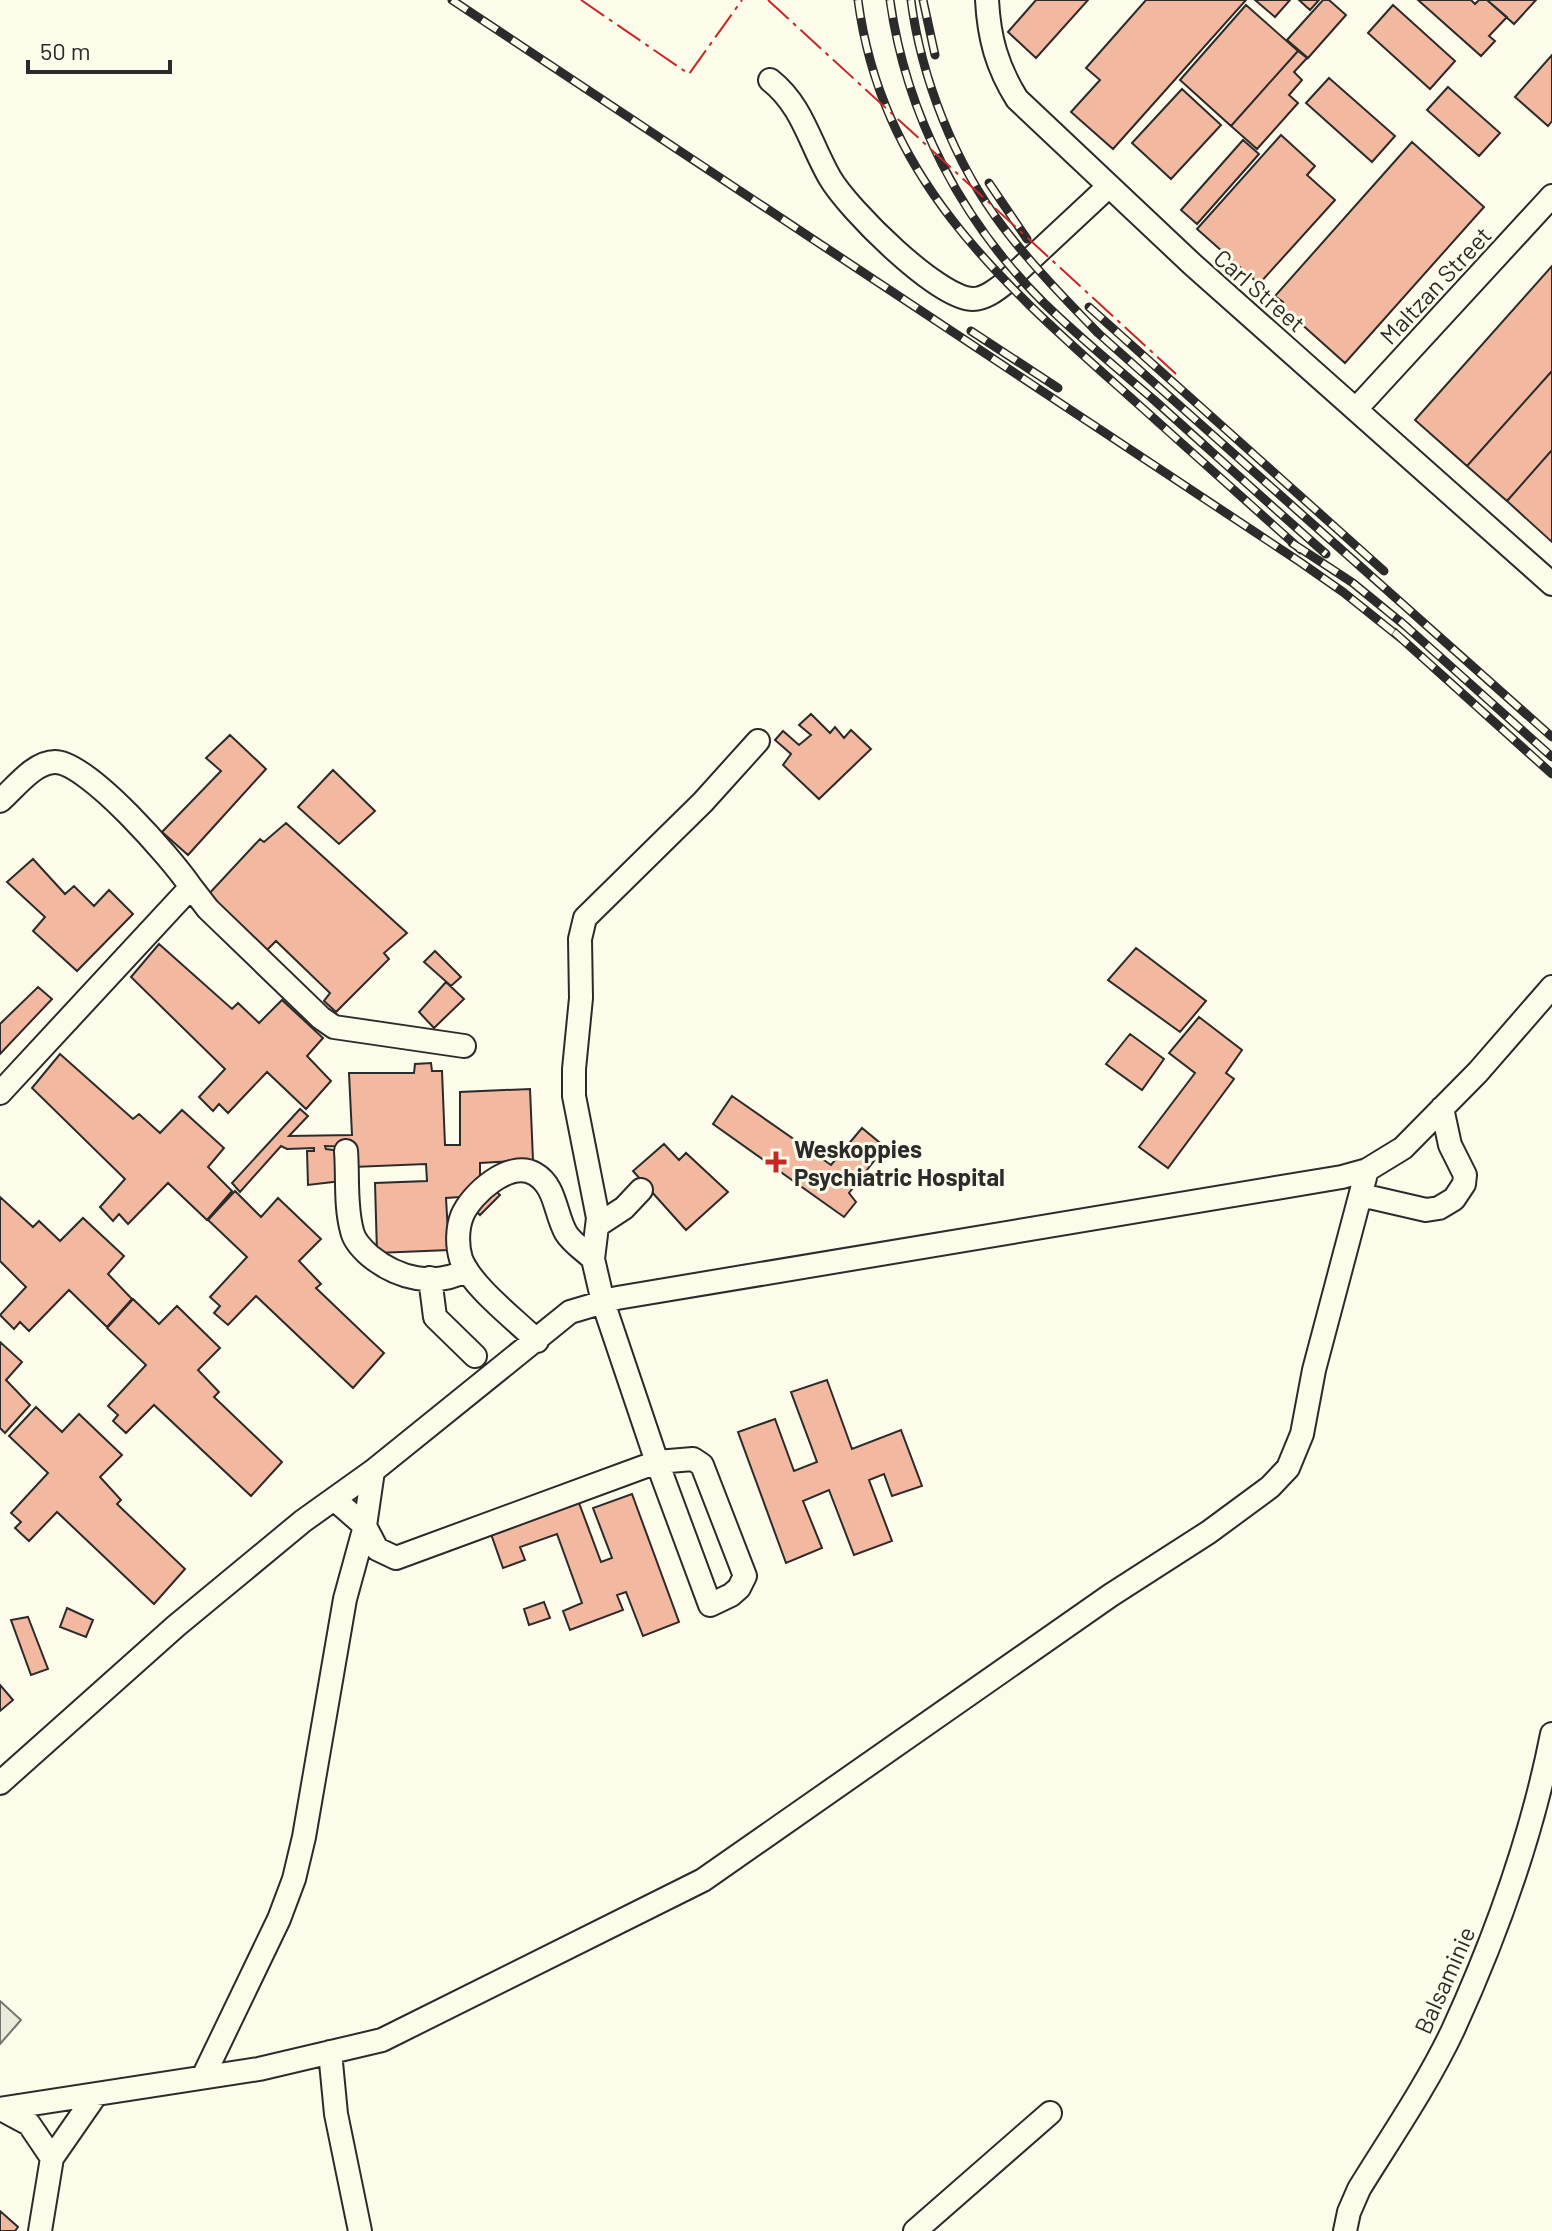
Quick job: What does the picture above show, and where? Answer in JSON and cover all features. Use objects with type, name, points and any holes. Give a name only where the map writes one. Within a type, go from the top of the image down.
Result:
[{"type":"street","name":"Carl Street","points":[[987,0],[989,32],[995,57],[1010,88],[1049,131],[1192,264],[1552,584]]},
{"type":"street","points":[[770,80],[801,114],[831,181],[866,221],[895,250],[940,286],[960,297],[975,299],[998,288],[1109,186]]},
{"type":"street","name":"Maltzan Street","points":[[1356,409],[1552,196]]},
{"type":"street","points":[[334,1499],[365,1526],[377,1549],[396,1558],[657,1462],[693,1459],[702,1465],[745,1576],[739,1588],[710,1605],[657,1462],[603,1302],[593,1259],[598,1225],[574,1096],[574,1069],[581,998],[581,928],[591,911],[703,802],[758,741]]},
{"type":"street","points":[[0,801],[40,764],[67,764],[84,775],[149,835],[208,909],[334,1027],[464,1046]]},
{"type":"street","points":[[0,1093],[191,887]]},
{"type":"street","points":[[0,1783],[185,1618],[570,1312],[603,1302],[1342,1177],[1367,1170],[1403,1148],[1478,1072],[1552,987]]},
{"type":"street","points":[[1361,1195],[1426,1210],[1439,1208],[1454,1199],[1464,1184],[1465,1175],[1450,1145],[1442,1108]]},
{"type":"street","points":[[346,1151],[351,1224],[356,1240],[370,1256],[398,1275],[430,1278],[467,1270]]},
{"type":"street","points":[[537,1341],[467,1270],[461,1259],[458,1240],[464,1211],[488,1185],[512,1170],[527,1170],[541,1178],[553,1197],[566,1234],[593,1259]]},
{"type":"street","points":[[0,2109],[259,2069],[382,2040],[703,1880],[1270,1487],[1288,1468],[1302,1434],[1314,1370],[1367,1170]]},
{"type":"street","points":[[598,1225],[624,1208],[641,1190]]},
{"type":"street","points":[[430,1278],[435,1317],[475,1356]]},
{"type":"street","points":[[203,2077],[279,1919],[294,1879],[345,1599],[365,1526],[373,1471]]},
{"type":"street","name":"Balsaminie","points":[[1345,2231],[1359,2189],[1452,2032],[1496,1927],[1546,1803],[1552,1734]]},
{"type":"street","points":[[330,2052],[336,2114],[360,2231]]},
{"type":"street","points":[[40,2231],[52,2158],[95,2096]]},
{"type":"street","points":[[0,2109],[29,2124],[52,2158]]},
{"type":"street","points":[[915,2231],[1050,2113]]},
{"type":"shaded area","points":[[0,2001],[21,2020],[0,2044]]},
{"type":"building","points":[[1036,0],[1088,0],[1036,58],[1008,32]]},
{"type":"building","points":[[1146,0],[1246,0],[1113,149],[1071,112],[1100,80],[1086,68]]},
{"type":"building","points":[[1255,0],[1290,0],[1275,17]]},
{"type":"building","points":[[1299,0],[1319,0],[1310,10]]},
{"type":"building","points":[[1323,0],[1329,0],[1346,15],[1308,58],[1287,40]]},
{"type":"building","points":[[1418,0],[1471,0],[1475,4],[1479,0],[1487,0],[1507,17],[1489,36],[1495,41],[1481,56]]},
{"type":"building","points":[[1487,0],[1536,0],[1514,24]]},
{"type":"building","points":[[1246,5],[1298,51],[1231,126],[1180,80]]},
{"type":"building","points":[[1393,5],[1455,61],[1430,89],[1368,33]]},
{"type":"building","points":[[1298,51],[1307,58],[1294,72],[1302,80],[1289,95],[1298,103],[1257,149],[1231,126]]},
{"type":"building","points":[[1552,55],[1552,121],[1548,126],[1515,97]]},
{"type":"building","points":[[1329,78],[1395,136],[1372,162],[1306,103]]},
{"type":"building","points":[[1448,87],[1500,133],[1479,156],[1427,110]]},
{"type":"building","points":[[1182,89],[1221,125],[1171,179],[1132,143]]},
{"type":"building","points":[[1281,135],[1315,166],[1307,175],[1335,200],[1259,284],[1197,229]]},
{"type":"building","points":[[1243,140],[1259,154],[1197,224],[1181,210]]},
{"type":"building","points":[[1412,142],[1484,207],[1345,363],[1280,305],[1283,302],[1275,296]]},
{"type":"building","points":[[1552,266],[1552,371],[1467,466],[1415,420]]},
{"type":"building","points":[[1552,371],[1552,450],[1507,501],[1467,466]]},
{"type":"building","points":[[1552,450],[1552,542],[1507,501]]},
{"type":"building","points":[[811,714],[830,733],[835,727],[844,738],[851,730],[871,749],[819,799],[783,765],[791,754],[775,740],[783,731],[799,745],[811,735],[799,725]]},
{"type":"building","points":[[230,735],[266,769],[188,855],[162,832],[221,771],[206,758]]},
{"type":"building","points":[[333,770],[375,811],[339,844],[298,807]]},
{"type":"building","points":[[286,823],[407,933],[384,953],[389,959],[336,1012],[324,1001],[330,993],[276,941],[265,952],[206,897],[260,839],[264,842]]},
{"type":"building","points":[[33,859],[65,894],[74,886],[94,906],[109,890],[133,914],[77,971],[33,931],[45,917],[7,882]]},
{"type":"building","points":[[159,944],[232,1009],[238,1003],[259,1023],[282,1000],[323,1038],[307,1056],[331,1081],[306,1109],[267,1072],[228,1113],[219,1104],[213,1111],[199,1097],[225,1069],[131,977]]},
{"type":"building","points":[[1136,948],[1206,1001],[1180,1032],[1108,980]]},
{"type":"building","points":[[435,951],[461,977],[451,986],[424,962]]},
{"type":"building","points":[[446,982],[464,999],[434,1028],[419,1012]]},
{"type":"building","points":[[38,987],[52,999],[0,1054],[0,1024]]},
{"type":"building","points":[[1199,1017],[1242,1050],[1226,1073],[1234,1079],[1168,1168],[1139,1147],[1195,1073],[1169,1053]]},
{"type":"building","points":[[1130,1034],[1164,1059],[1142,1090],[1106,1064]]},
{"type":"building","points":[[60,1054],[133,1119],[139,1114],[160,1133],[182,1110],[224,1148],[208,1167],[232,1191],[207,1220],[168,1183],[128,1224],[119,1214],[113,1221],[100,1207],[125,1179],[32,1088]]},
{"type":"building","points":[[431,1063],[432,1071],[442,1071],[445,1145],[460,1145],[460,1092],[530,1089],[533,1160],[480,1163],[480,1176],[500,1195],[480,1215],[460,1197],[446,1198],[449,1250],[377,1253],[375,1183],[427,1181],[426,1164],[353,1167],[353,1147],[325,1146],[326,1149],[341,1151],[341,1181],[308,1185],[307,1151],[314,1151],[314,1148],[287,1149],[281,1146],[240,1192],[232,1183],[300,1109],[308,1116],[289,1136],[352,1135],[349,1073],[414,1073],[415,1064]]},
{"type":"building","points":[[732,1096],[831,1165],[862,1128],[885,1147],[849,1193],[856,1202],[844,1217],[713,1124]]},
{"type":"building","points":[[664,1144],[679,1160],[686,1153],[728,1192],[686,1230],[633,1171]]},
{"type":"building","points":[[235,1191],[261,1217],[278,1198],[321,1239],[299,1261],[321,1284],[316,1288],[384,1353],[353,1388],[256,1296],[228,1325],[214,1313],[220,1306],[210,1297],[247,1257],[208,1220]]},
{"type":"building","points":[[0,1197],[33,1227],[39,1221],[60,1241],[83,1218],[124,1256],[108,1274],[132,1299],[107,1327],[69,1290],[29,1331],[20,1322],[14,1329],[0,1315],[26,1287],[0,1261]]},
{"type":"building","points":[[133,1299],[159,1324],[177,1306],[220,1348],[198,1370],[219,1392],[214,1397],[282,1462],[251,1496],[154,1405],[126,1433],[113,1421],[118,1415],[108,1406],[146,1365],[107,1328]]},
{"type":"building","points":[[0,1342],[22,1362],[6,1380],[30,1405],[5,1433],[0,1428]]},
{"type":"building","points":[[827,1380],[852,1449],[901,1430],[922,1486],[892,1496],[884,1474],[869,1480],[892,1541],[854,1555],[829,1490],[803,1501],[822,1548],[786,1563],[738,1432],[775,1419],[794,1471],[817,1462],[791,1392]]},
{"type":"building","points":[[36,1407],[62,1432],[79,1414],[122,1455],[100,1477],[121,1500],[117,1504],[185,1569],[154,1604],[57,1512],[29,1541],[15,1528],[21,1522],[11,1513],[48,1473],[9,1436]]},
{"type":"building","points":[[632,1494],[679,1622],[643,1636],[626,1592],[617,1595],[623,1610],[570,1630],[563,1611],[582,1603],[557,1534],[520,1547],[525,1560],[503,1568],[491,1534],[579,1503],[601,1562],[612,1558],[593,1508]]},
{"type":"building","points":[[544,1602],[550,1618],[529,1625],[524,1609]]},
{"type":"building","points":[[67,1608],[93,1620],[86,1637],[60,1627]]},
{"type":"building","points":[[28,1617],[48,1669],[31,1675],[11,1620]]},
{"type":"building","points":[[0,1685],[13,1700],[0,1711]]},
{"type":"building","points":[[0,2211],[18,2227],[15,2231],[0,2231]]},
{"type":"railway","points":[[452,0],[1300,562],[1403,640]]},
{"type":"railway","points":[[858,0],[871,62],[891,119],[918,170],[951,218],[988,263],[1074,347],[1301,550]]},
{"type":"railway","points":[[890,0],[909,84],[924,125],[963,202],[988,238],[1057,316],[1326,554]]},
{"type":"railway","points":[[911,0],[923,60],[955,148],[1003,227],[1037,268],[1098,333],[1552,737]]},
{"type":"railway","points":[[923,0],[935,55]]},
{"type":"railway","points":[[989,183],[1027,239]]},
{"type":"railway","points":[[1089,307],[1384,571]]},
{"type":"railway","points":[[971,331],[1058,388]]},
{"type":"railway","points":[[1292,543],[1353,583],[1408,628]]},
{"type":"railway","points":[[1400,621],[1552,757]]},
{"type":"railway","points":[[1394,632],[1552,774]]},
{"type":"power","points":[[581,0],[689,74],[742,0]]},
{"type":"power","points":[[768,0],[1176,374]]},
{"type":"place","name":"Weskoppies Psychiatric Hospital","points":[[776,1162]]}]
